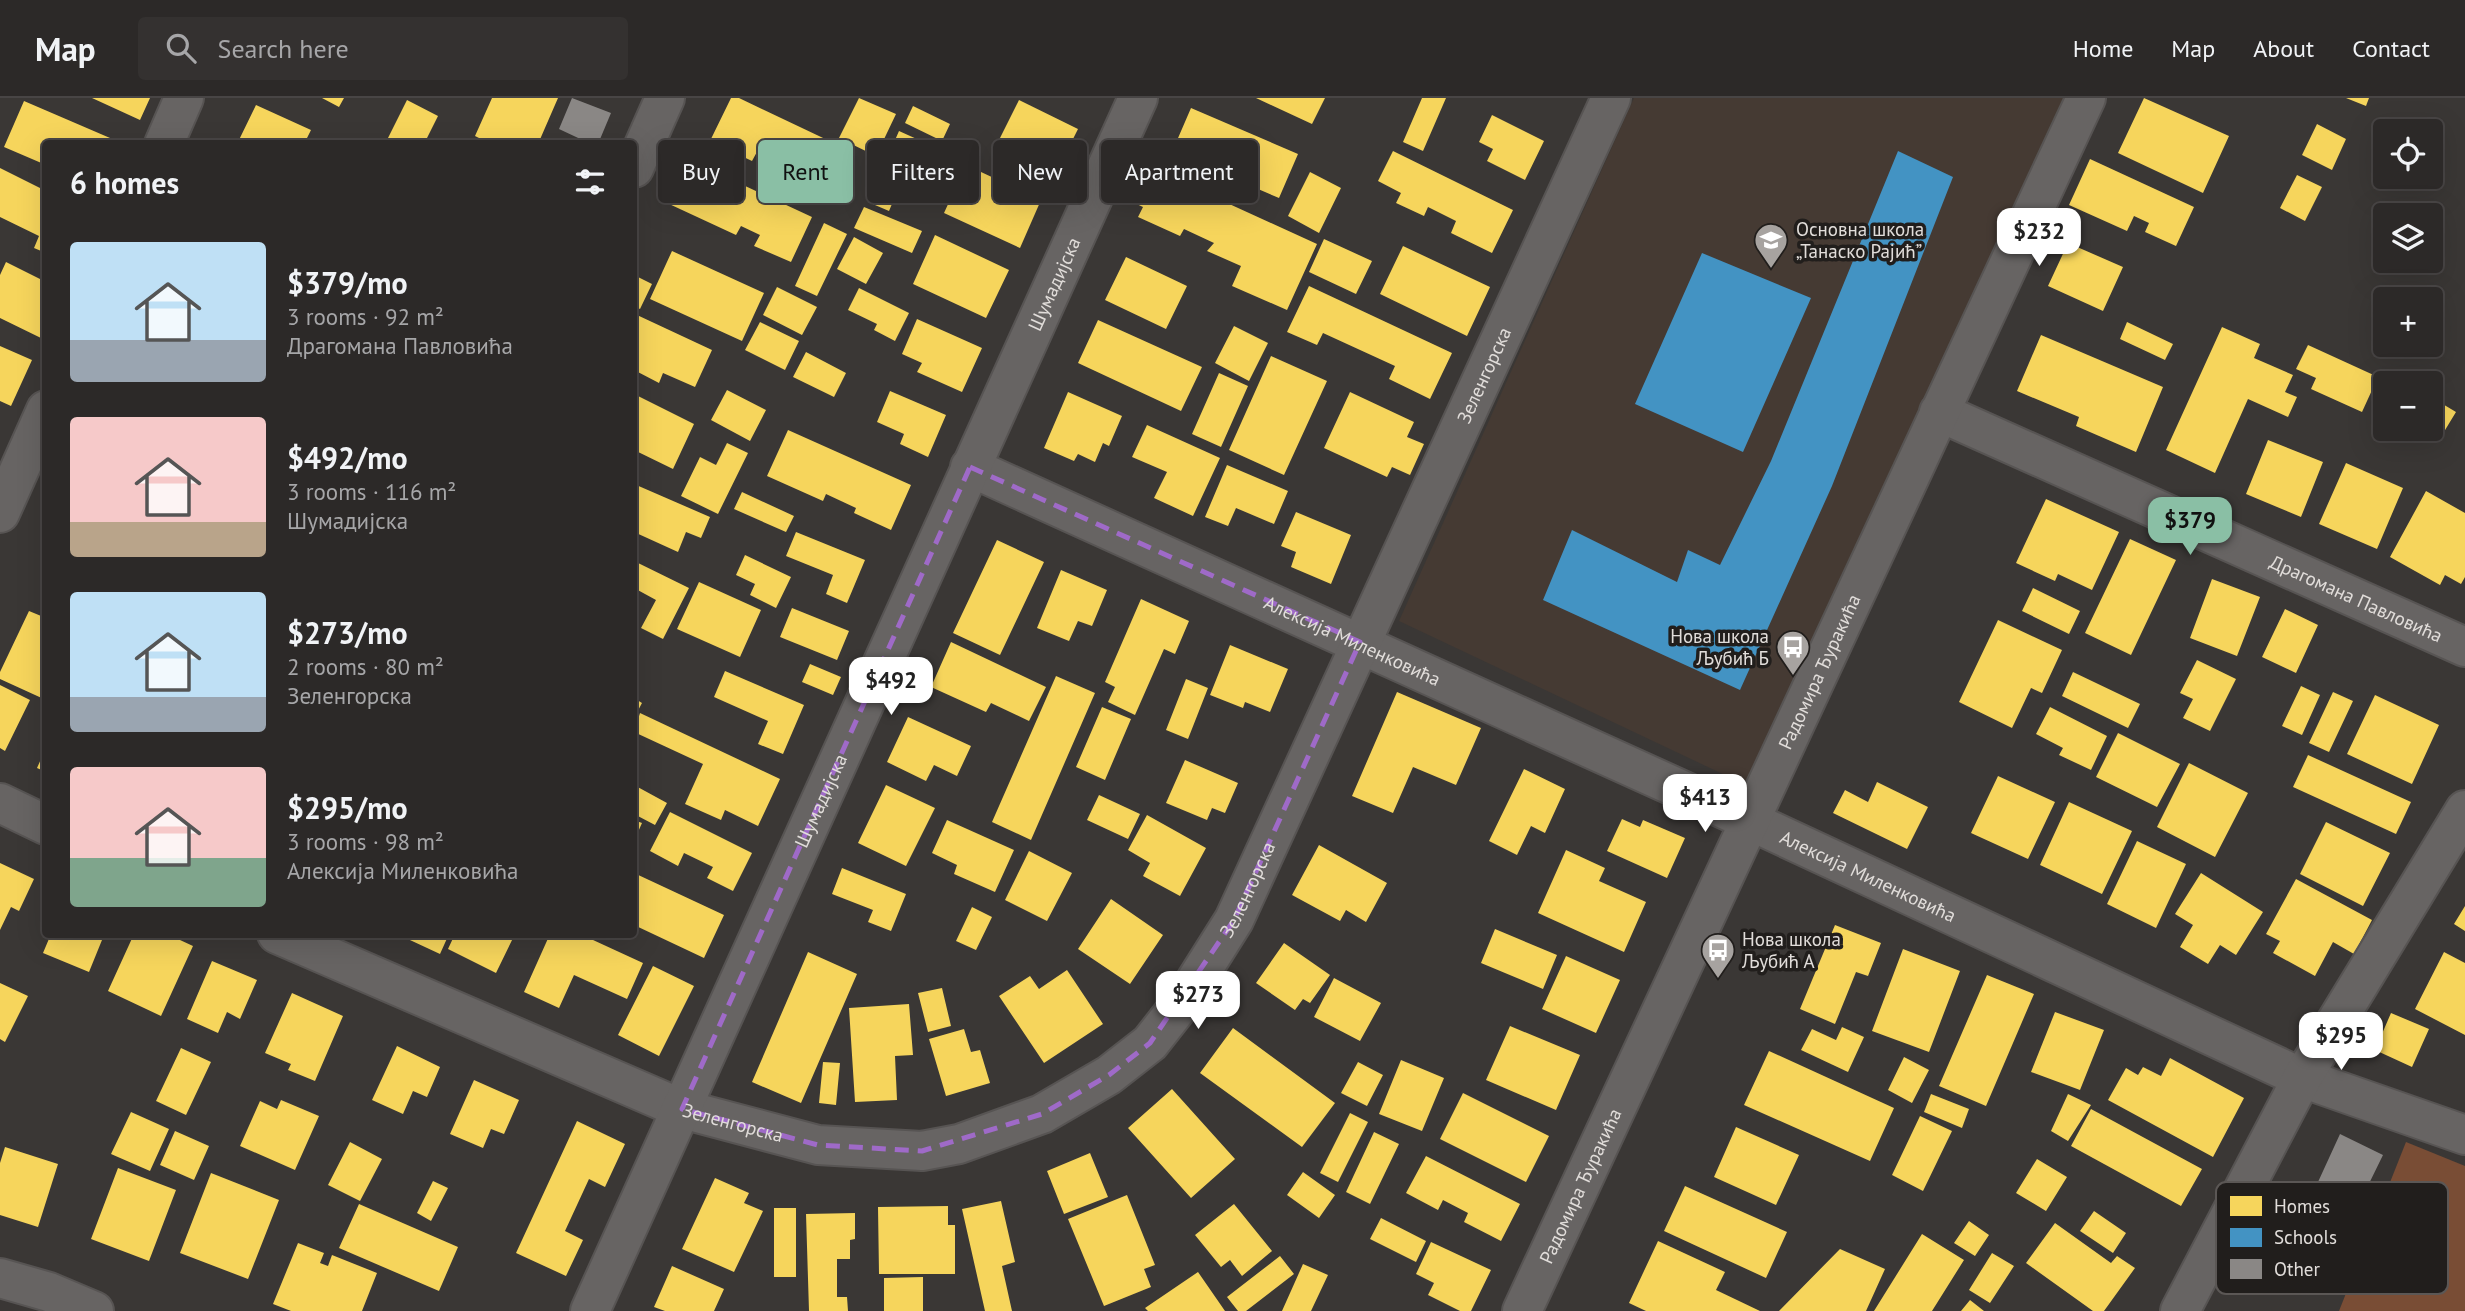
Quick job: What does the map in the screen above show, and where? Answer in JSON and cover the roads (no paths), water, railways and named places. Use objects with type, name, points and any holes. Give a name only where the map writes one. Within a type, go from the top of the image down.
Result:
[{"type":"street","points":[[166,140],[184,98]]},
{"type":"street","points":[[637,161],[665,98]]},
{"type":"street","name":"Шумадијска","points":[[590,1311],[1138,98]]},
{"type":"street","name":"Зеленгорска","points":[[288,938],[682,1110],[818,1145],[922,1151],[959,1144],[1042,1114],[1109,1075],[1150,1043],[1183,1001],[1234,920],[1611,98]]},
{"type":"street","name":"Радомира Ђуракића","points":[[1522,1311],[2086,98]]},
{"type":"street","name":"Драгомана Павловића","points":[[1938,412],[2465,647]]},
{"type":"street","points":[[0,513],[42,419]]},
{"type":"street","name":"Алексија Миленковића","points":[[970,467],[1360,642],[2302,1078],[2465,1135]]},
{"type":"street","points":[[0,803],[42,823]]},
{"type":"street","points":[[2248,1182],[2302,1078],[2465,810]]},
{"type":"street","points":[[2180,1311],[2216,1242]]},
{"type":"street","points":[[0,1278],[49,1292],[94,1311]]},
{"type":"place","name":"Основна школа „Танаско Рајић”","points":[[1771,270]]},
{"type":"place","name":"Нова школа Љубић Б","points":[[1793,677]]},
{"type":"place","name":"Нова школа Љубић А","points":[[1718,980]]}]
